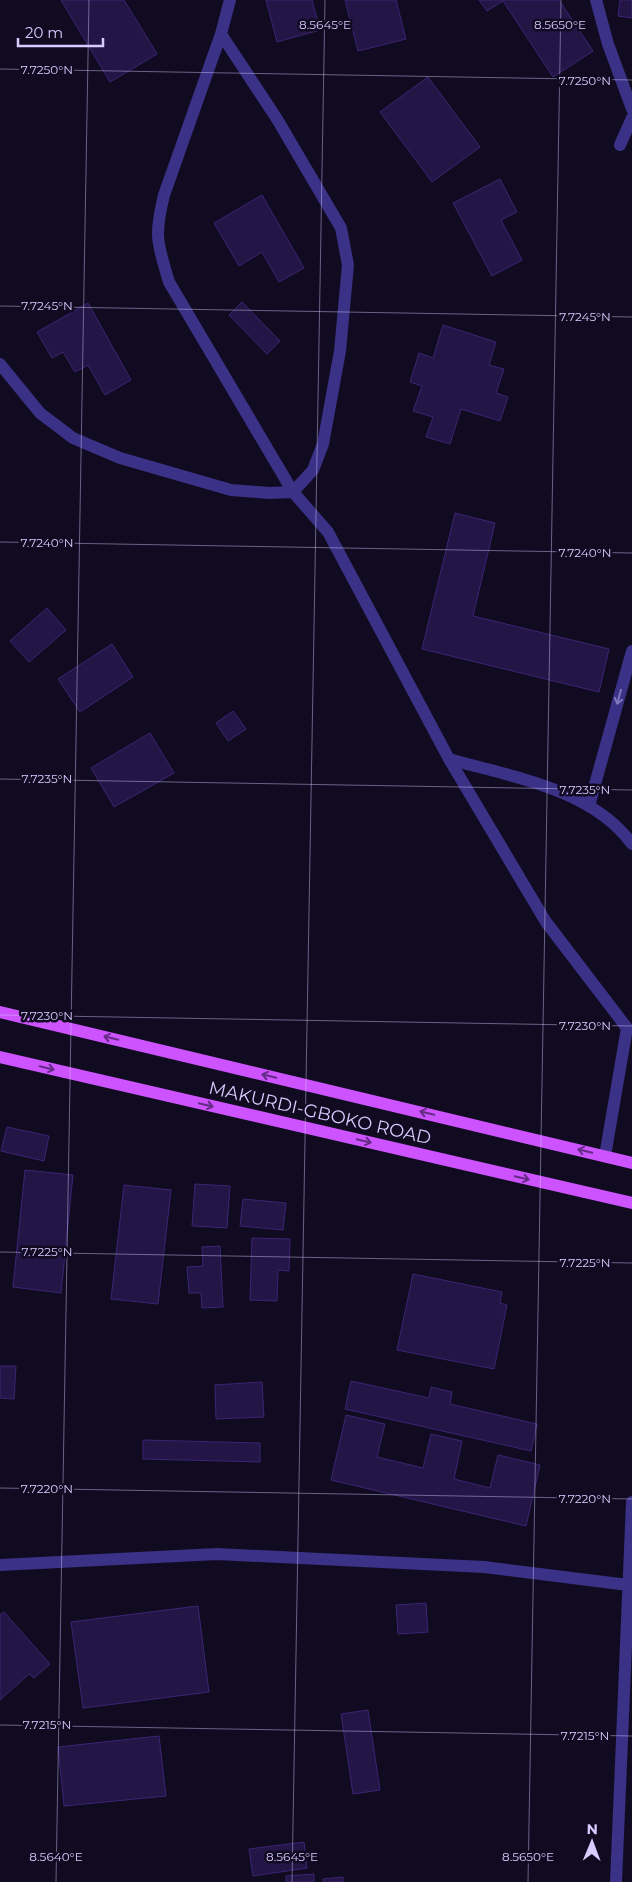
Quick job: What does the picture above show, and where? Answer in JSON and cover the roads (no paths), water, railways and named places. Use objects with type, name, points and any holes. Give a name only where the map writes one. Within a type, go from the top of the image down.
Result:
[{"type":"main road","points":[[0,1012],[632,1163]]},
{"type":"main road","name":"MAKURDI-GBOKO ROAD","points":[[0,1057],[632,1203]]},
{"type":"street","points":[[230,0],[221,34],[164,195],[156,232],[169,282],[293,492],[328,532],[449,759],[546,922],[627,1028]]},
{"type":"street","points":[[596,0],[608,44],[632,109]]},
{"type":"street","points":[[0,364],[40,413],[73,438],[120,458],[231,490],[268,493],[293,492],[313,470],[323,444],[340,352],[348,265],[341,228],[277,119],[221,34]]},
{"type":"street","points":[[620,145],[632,118]]},
{"type":"street","points":[[589,806],[632,650]]},
{"type":"street","points":[[449,759],[561,792],[589,806],[624,833],[632,844]]},
{"type":"street","points":[[605,1156],[627,1028],[632,1013]]},
{"type":"street","points":[[616,1882],[632,1502]]},
{"type":"street","points":[[0,1565],[216,1554],[484,1567],[628,1585]]}]
